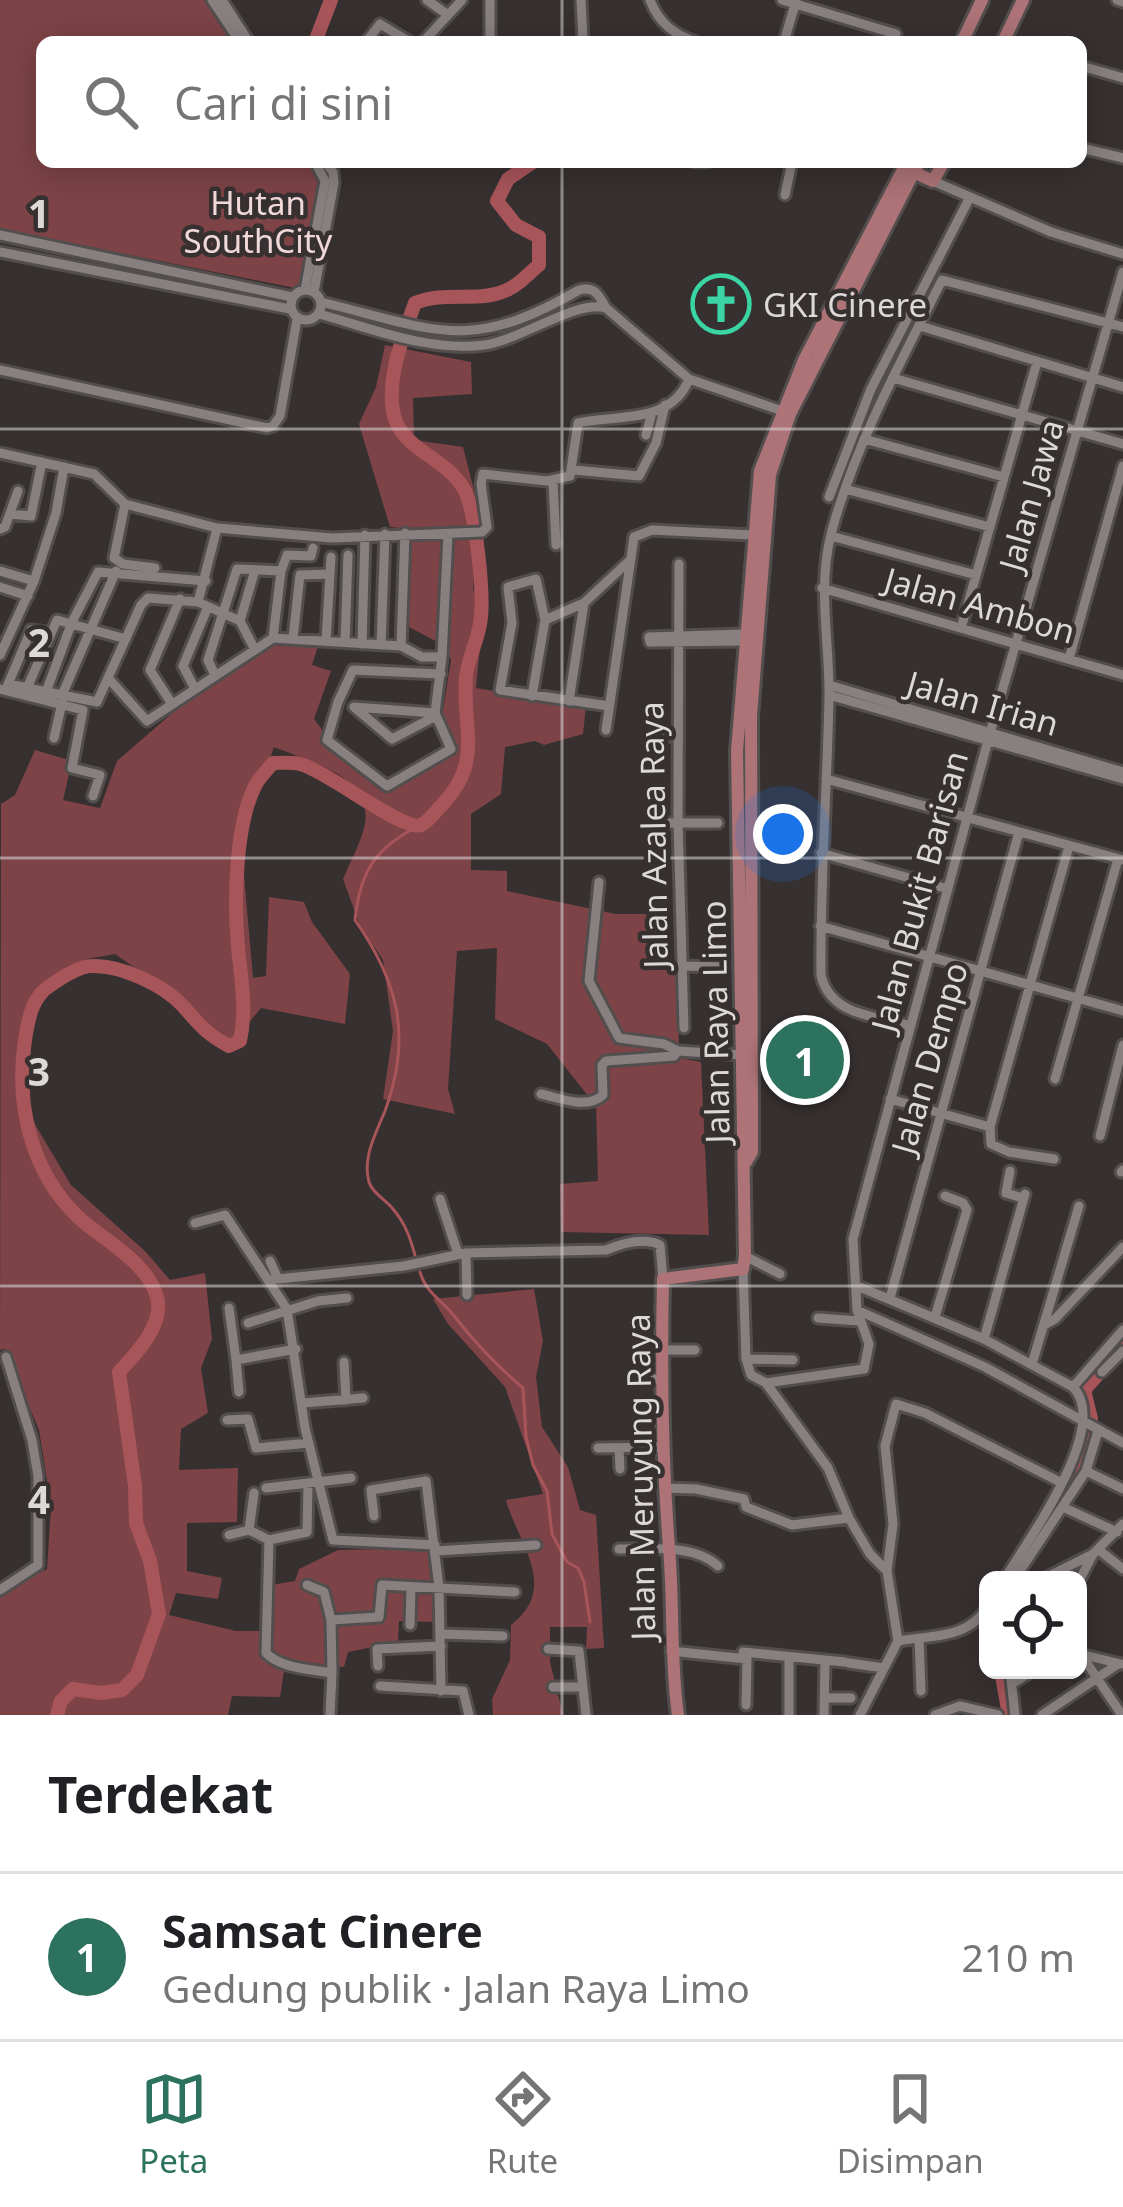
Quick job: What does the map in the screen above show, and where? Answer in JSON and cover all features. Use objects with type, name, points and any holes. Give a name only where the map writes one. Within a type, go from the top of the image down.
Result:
[{"type":"main road","points":[[968,36],[985,0]]},
{"type":"main road","points":[[1006,36],[1023,0]]},
{"type":"main road","name":"Jalan Raya Limo","points":[[745,841],[728,823],[760,471],[911,168]]},
{"type":"main road","name":"Jalan Raya Limo","points":[[745,1163],[752,1152],[745,841],[751,716],[770,476],[786,412]]},
{"type":"main road","name":"Jalan Raya Limo","points":[[745,1163],[742,1054],[746,1033]]},
{"type":"main road","points":[[744,1262],[745,1163]]},
{"type":"main road","name":"Jalan Meruyung Raya","points":[[678,1715],[659,1379],[663,1279],[744,1262]]},
{"type":"street","points":[[212,0],[239,36]]},
{"type":"street","points":[[222,0],[241,36]]},
{"type":"street","points":[[427,0],[448,15]]},
{"type":"street","points":[[429,36],[462,0]]},
{"type":"street","points":[[490,0],[490,36]]},
{"type":"street","points":[[580,0],[583,36]]},
{"type":"street","points":[[650,0],[661,21],[682,36]]},
{"type":"street","points":[[782,0],[896,34]]},
{"type":"street","points":[[786,36],[796,1]]},
{"type":"street","points":[[371,36],[380,24],[400,36]]},
{"type":"street","points":[[1087,68],[1123,78]]},
{"type":"street","points":[[1087,149],[1123,158]]},
{"type":"street","points":[[314,299],[325,181],[317,168]]},
{"type":"street","points":[[0,235],[293,308],[309,321],[334,183],[330,168]]},
{"type":"street","points":[[785,195],[790,168]]},
{"type":"street","points":[[938,173],[956,193],[969,199],[1123,254]]},
{"type":"street","points":[[829,497],[871,389],[969,199]]},
{"type":"street","points":[[0,252],[293,308],[314,299],[454,332],[512,324],[579,290],[591,289],[688,379],[786,412]]},
{"type":"street","name":"Jalan Jawa","points":[[989,737],[1123,272]]},
{"type":"street","points":[[911,1026],[837,1004],[822,982],[821,853],[829,690],[822,588],[845,489],[864,439],[942,280],[1123,327]]},
{"type":"street","points":[[314,299],[423,343],[484,345],[514,338],[590,304],[607,308]]},
{"type":"street","points":[[0,370],[267,428],[280,416],[293,308]]},
{"type":"street","points":[[920,326],[1123,387]]},
{"type":"street","points":[[961,628],[1037,362]]},
{"type":"street","points":[[893,378],[1123,444]]},
{"type":"street","points":[[676,414],[677,398],[688,379]]},
{"type":"street","points":[[0,453],[97,476],[125,504],[217,528],[332,538],[482,532],[487,527],[483,474],[550,481],[570,476],[578,423],[629,419],[677,398]]},
{"type":"street","points":[[574,470],[639,476],[656,442],[664,405]]},
{"type":"street","points":[[646,435],[652,412]]},
{"type":"street","points":[[864,439],[1004,477]]},
{"type":"street","points":[[10,514],[31,516],[42,462]]},
{"type":"street","points":[[1070,659],[1123,466]]},
{"type":"street","points":[[0,655],[34,581],[56,513],[64,467]]},
{"type":"street","points":[[550,481],[553,543]]},
{"type":"street","points":[[845,489],[989,526]]},
{"type":"street","points":[[0,529],[5,527],[18,491]]},
{"type":"street","points":[[125,504],[114,558],[123,564],[155,568]]},
{"type":"street","points":[[194,687],[183,663],[203,606],[217,528]]},
{"type":"street","points":[[606,730],[632,542],[644,531],[752,535]]},
{"type":"street","points":[[401,646],[405,533]]},
{"type":"street","points":[[440,674],[355,669],[338,701],[328,740],[387,786],[450,749],[436,714],[442,657],[454,533]]},
{"type":"street","points":[[381,645],[386,534]]},
{"type":"street","points":[[362,644],[365,535]]},
{"type":"street","points":[[831,536],[976,574]]},
{"type":"street","points":[[273,638],[287,555],[310,556],[313,548]]},
{"type":"street","points":[[345,642],[348,555]]},
{"type":"street","points":[[326,640],[331,557]]},
{"type":"street","points":[[545,620],[584,603],[628,562]]},
{"type":"street","name":"Jalan Azalea Raya","points":[[679,564],[678,824],[684,1028]]},
{"type":"street","points":[[214,673],[208,662],[237,569],[281,571]]},
{"type":"street","points":[[254,648],[240,621],[255,570]]},
{"type":"street","points":[[54,737],[62,699],[116,571]]},
{"type":"street","points":[[0,572],[34,581]]},
{"type":"street","points":[[46,692],[72,622],[98,572],[206,581]]},
{"type":"street","points":[[293,638],[300,575],[330,574]]},
{"type":"street","points":[[532,697],[545,620],[536,579],[508,586],[512,623],[499,688],[532,697],[609,706]]},
{"type":"street","points":[[0,587],[28,596]]},
{"type":"street","name":"Jalan Ambon","points":[[822,588],[1121,670]]},
{"type":"street","points":[[5,688],[97,702],[145,599],[180,599],[240,621]]},
{"type":"street","points":[[172,704],[150,670],[180,599]]},
{"type":"street","points":[[569,701],[584,603]]},
{"type":"street","points":[[27,688],[58,620],[127,639]]},
{"type":"street","points":[[5,688],[31,631],[51,633]]},
{"type":"street","points":[[677,638],[744,637]]},
{"type":"street","points":[[109,679],[143,721],[273,638],[401,646],[422,657],[442,657]]},
{"type":"street","points":[[5,688],[46,692],[83,710],[72,769],[100,775],[93,796]]},
{"type":"street","name":"Jalan Irian","points":[[829,690],[1123,775]]},
{"type":"street","points":[[338,701],[354,707],[436,714]]},
{"type":"street","points":[[354,707],[392,739],[436,714]]},
{"type":"street","points":[[656,736],[678,736]]},
{"type":"street","name":"Jalan Bukit Barisan","points":[[766,1382],[864,1370],[868,1362],[869,1344],[858,1315],[854,1228],[989,737]]},
{"type":"street","points":[[826,779],[1120,859],[1055,1079]]},
{"type":"street","points":[[657,823],[728,823]]},
{"type":"street","name":"Jalan Dempo","points":[[890,1298],[1019,832]]},
{"type":"street","points":[[1054,1159],[996,1147],[990,1142],[990,1127],[1069,846]]},
{"type":"street","points":[[821,853],[948,889]]},
{"type":"street","points":[[599,882],[590,958],[592,993],[619,1038],[664,1044],[678,1051],[742,1054]]},
{"type":"street","points":[[820,926],[1123,1011]]},
{"type":"street","points":[[682,967],[725,967]]},
{"type":"street","points":[[1100,1136],[1123,1045]]},
{"type":"street","points":[[541,1094],[597,1101],[603,1095],[605,1061],[674,1056],[678,1051]]},
{"type":"street","points":[[890,1099],[990,1127]]},
{"type":"street","points":[[984,1339],[1024,1196],[1006,1193],[1010,1171]]},
{"type":"street","points":[[935,1317],[968,1210],[945,1196]]},
{"type":"street","points":[[440,1199],[462,1253],[467,1295]]},
{"type":"street","points":[[1032,1364],[1079,1206]]},
{"type":"street","points":[[195,1223],[225,1215],[273,1280],[287,1309],[296,1348],[309,1443],[313,1485],[309,1530],[268,1540],[249,1530],[229,1535]]},
{"type":"street","points":[[273,1280],[404,1266],[462,1253],[606,1250],[650,1241],[661,1245],[663,1279]]},
{"type":"street","points":[[1044,1325],[1123,1247]]},
{"type":"street","points":[[270,1261],[273,1280]]},
{"type":"street","points":[[780,1274],[744,1262],[746,1360],[751,1375],[766,1382],[828,1468],[849,1518],[870,1554],[887,1571]]},
{"type":"street","points":[[856,1285],[984,1339],[1072,1387],[1082,1400],[1091,1427],[1089,1472],[1024,1571]]},
{"type":"street","points":[[248,1323],[287,1309],[347,1298]]},
{"type":"street","points":[[230,1308],[239,1392]]},
{"type":"street","points":[[818,1318],[858,1315],[985,1367],[1123,1443]]},
{"type":"street","points":[[1072,1387],[1123,1330]]},
{"type":"street","points":[[236,1360],[296,1348]]},
{"type":"street","points":[[661,1350],[695,1350]]},
{"type":"street","points":[[1102,1372],[1123,1351]]},
{"type":"street","points":[[0,1590],[38,1565],[38,1476],[6,1357]]},
{"type":"street","points":[[746,1360],[793,1360]]},
{"type":"street","points":[[344,1362],[346,1400]]},
{"type":"street","points":[[632,1379],[659,1379]]},
{"type":"street","points":[[303,1403],[363,1398]]},
{"type":"street","points":[[860,1715],[898,1641],[887,1571],[893,1524],[886,1446],[896,1404],[925,1412],[1062,1483]]},
{"type":"street","points":[[226,1420],[248,1420],[256,1448],[309,1443]]},
{"type":"street","points":[[1009,1571],[1091,1427]]},
{"type":"street","points":[[598,1448],[662,1447]]},
{"type":"street","points":[[619,1448],[620,1469]]},
{"type":"street","points":[[1089,1472],[1123,1489]]},
{"type":"street","points":[[266,1488],[352,1478]]},
{"type":"street","points":[[374,1516],[370,1490],[426,1480],[439,1588],[441,1691]]},
{"type":"street","points":[[313,1485],[335,1541],[435,1548],[536,1545]]},
{"type":"street","points":[[664,1488],[745,1499],[746,1507],[792,1525],[849,1518]]},
{"type":"street","points":[[249,1530],[254,1493]]},
{"type":"street","points":[[1065,1508],[1120,1528],[1085,1571]]},
{"type":"street","points":[[268,1540],[266,1652],[270,1658],[304,1670],[332,1673]]},
{"type":"street","points":[[619,1549],[707,1556],[718,1566]]},
{"type":"street","points":[[1096,1552],[1123,1569]]},
{"type":"street","points":[[1059,1571],[1096,1552]]},
{"type":"street","points":[[307,1586],[324,1592],[331,1620],[329,1715]]},
{"type":"street","points":[[331,1620],[381,1615],[380,1587],[515,1592]]},
{"type":"street","points":[[410,1625],[411,1587]]},
{"type":"street","points":[[898,1641],[979,1624]]},
{"type":"street","points":[[378,1666],[377,1648],[503,1636]]},
{"type":"street","points":[[919,1638],[921,1691]]},
{"type":"street","points":[[548,1649],[579,1651],[586,1715]]},
{"type":"street","points":[[726,1650],[884,1669]]},
{"type":"street","points":[[671,1651],[747,1659],[746,1705]]},
{"type":"street","points":[[1087,1654],[1121,1664]]},
{"type":"street","points":[[788,1659],[789,1715]]},
{"type":"street","points":[[824,1715],[826,1660]]},
{"type":"street","points":[[1087,1663],[1117,1713]]},
{"type":"street","points":[[1042,1715],[1121,1664]]},
{"type":"street","points":[[1011,1679],[1015,1715]]},
{"type":"street","points":[[1012,1684],[1020,1679]]},
{"type":"street","points":[[380,1686],[465,1692],[469,1715]]},
{"type":"street","points":[[553,1687],[582,1688]]},
{"type":"street","points":[[826,1698],[851,1697]]},
{"type":"street","points":[[935,1715],[944,1709],[998,1715]]},
{"type":"green space","name":"Hutan SouthCity","points":[[0,0],[212,0],[236,36],[36,36],[36,168],[319,168],[324,175],[305,290],[0,229]]},
{"type":"green space","points":[[385,345],[471,362],[472,394],[413,398],[414,440],[463,447],[477,502],[473,591],[485,595],[476,688],[586,706],[583,734],[544,745],[535,741],[505,747],[501,794],[471,814],[471,870],[507,871],[507,891],[616,914],[647,914],[654,922],[658,966],[678,968],[679,1058],[701,1062],[709,1235],[561,1232],[560,1184],[598,1181],[596,1106],[547,1044],[495,1019],[497,948],[457,951],[448,1089],[455,1114],[383,1099],[393,1031],[383,960],[360,926],[343,879],[359,844],[364,807],[358,793],[335,772],[274,747],[241,841],[253,978],[266,976],[269,897],[304,902],[312,922],[350,974],[345,1024],[261,1008],[234,1041],[200,1028],[158,984],[115,954],[87,959],[45,987],[31,1027],[30,1116],[71,1185],[170,1280],[205,1273],[212,1339],[201,1368],[208,1413],[181,1429],[179,1470],[238,1468],[237,1522],[187,1523],[187,1571],[222,1578],[218,1599],[176,1593],[169,1615],[236,1631],[264,1631],[266,1586],[295,1581],[299,1569],[338,1550],[435,1548],[437,1622],[399,1621],[398,1642],[348,1652],[344,1667],[285,1664],[280,1697],[232,1696],[228,1715],[0,1715],[0,1593],[47,1569],[51,1506],[39,1430],[5,1349],[0,1350],[1,804],[15,795],[35,750],[72,761],[63,800],[100,808],[117,761],[223,669],[276,640],[319,643],[312,665],[331,671],[314,719],[329,739],[388,789],[448,758],[456,749],[442,717],[451,660],[445,646],[407,626],[409,529],[390,527],[359,424],[376,387]]},
{"type":"green space","points":[[534,1289],[543,1341],[536,1377],[542,1427],[568,1467],[580,1510],[596,1515],[604,1648],[586,1649],[587,1627],[550,1627],[550,1662],[563,1715],[493,1715],[492,1699],[510,1660],[511,1625],[533,1596],[534,1580],[506,1500],[543,1494],[505,1387],[448,1324],[433,1299]]},
{"type":"waterway","points":[[317,36],[331,0]]},
{"type":"waterway","points":[[57,1715],[61,1701],[73,1689],[122,1690],[137,1675],[159,1614],[150,1561],[136,1523],[119,1372],[151,1331],[158,1302],[147,1276],[78,1217],[38,1158],[22,1088],[30,1017],[39,995],[55,982],[82,968],[103,967],[164,990],[208,1033],[229,1046],[240,1041],[243,1005],[237,865],[248,803],[263,774],[273,763],[300,764],[412,825],[426,821],[454,790],[467,760],[466,677],[481,612],[476,535],[464,489],[400,430],[392,405],[393,376],[415,303],[498,293],[539,265],[539,237],[516,225],[497,201],[508,179],[524,168]]},
{"type":"waterway","points":[[416,1259],[401,1220],[373,1190],[367,1173],[371,1146],[393,1084],[399,1035],[391,989],[355,920],[361,887],[373,862],[422,824]]},
{"type":"waterway","points":[[420,1272],[430,1291],[523,1388],[526,1437],[533,1465],[547,1491],[552,1534],[567,1562],[578,1568],[590,1622]]},
{"type":"waterway","points":[[1082,1473],[1091,1419],[1084,1390],[1123,1346]]},
{"type":"waterway","points":[[1003,1679],[1009,1715]]},
{"type":"place","name":"GKI Cinere","points":[[721,304]]},
{"type":"place","name":"Samsat Cinere","points":[[805,1060]]}]
